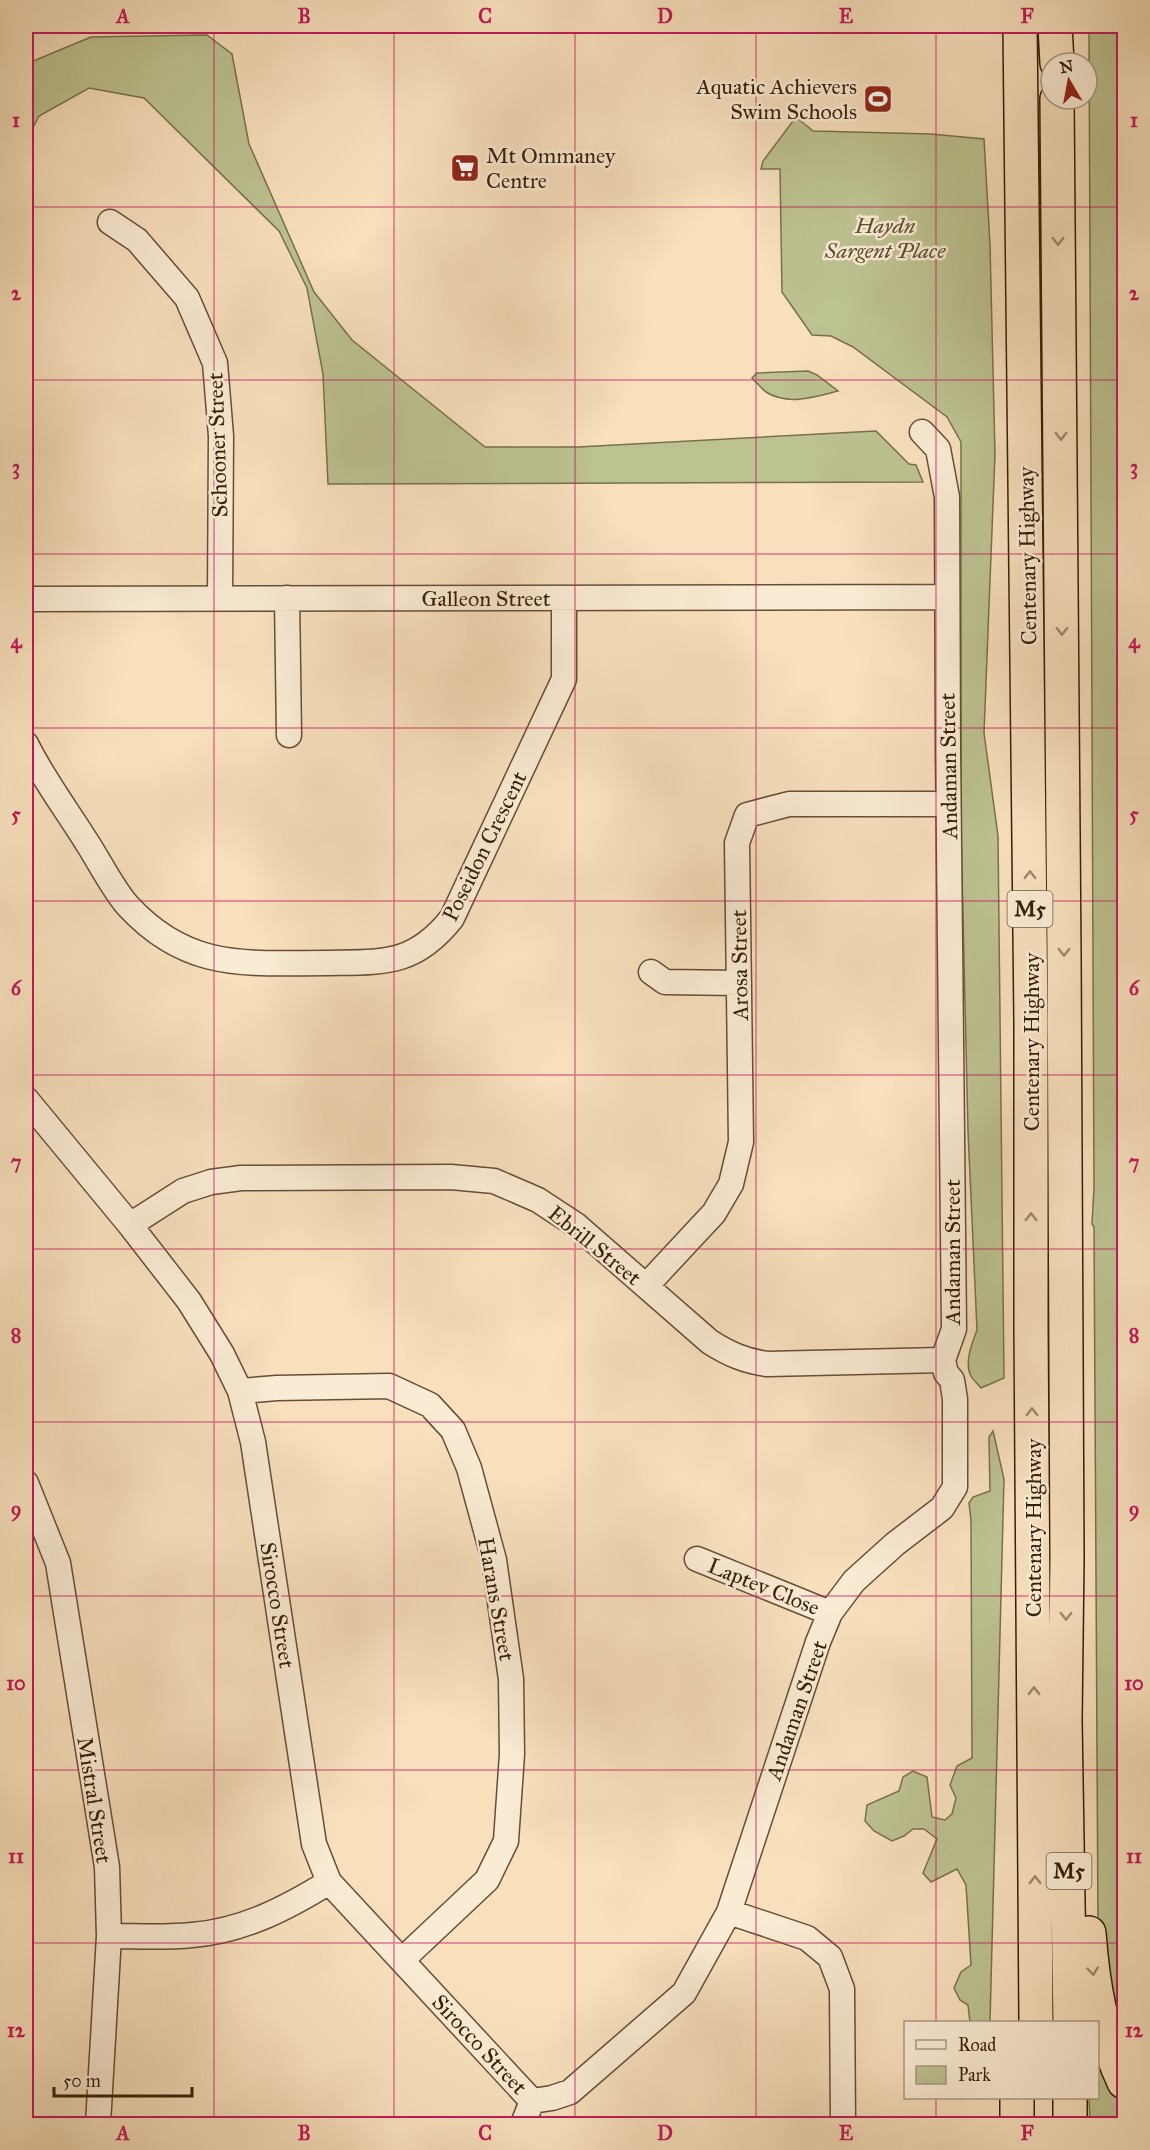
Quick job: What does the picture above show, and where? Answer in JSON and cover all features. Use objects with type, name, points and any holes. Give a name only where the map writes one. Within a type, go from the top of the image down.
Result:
[{"type":"highway","points":[[1002,26],[1022,69]]},
{"type":"highway","name":"Centenary Highway","points":[[1020,26],[1031,1022],[1036,2021]]},
{"type":"highway","points":[[1056,26],[1056,51]]},
{"type":"highway","points":[[1076,26],[1076,51]]},
{"type":"highway","name":"Centenary Highway","points":[[1057,111],[1064,896],[1067,1546],[1065,1720],[1070,2021]]},
{"type":"highway","points":[[1057,182],[1073,163],[1075,111]]},
{"type":"highway","points":[[1065,1720],[1083,1745],[1088,1922],[1094,1986],[1108,2042],[1125,2082]]},
{"type":"highway","points":[[1018,2021],[1019,1960],[1035,1938]]},
{"type":"highway","points":[[1017,2099],[1017,2124]]},
{"type":"highway","points":[[1037,2099],[1037,2124]]},
{"type":"highway","points":[[1070,2099],[1070,2124]]},
{"type":"street","name":"Schooner Street","points":[[110,222],[137,240],[187,298],[215,363],[221,436],[220,598]]},
{"type":"street","name":"Andaman Street","points":[[532,2101],[570,2092],[684,1993],[729,1912],[818,1642],[830,1612],[854,1581],[895,1544],[942,1508],[955,1487],[955,1399],[952,1380],[942,1360],[954,1329],[946,597],[947,497],[945,475],[938,449],[922,432]]},
{"type":"street","name":"Galleon Street","points":[[26,599],[946,597]]},
{"type":"street","points":[[287,598],[289,735]]},
{"type":"street","name":"Poseidon Crescent","points":[[26,744],[127,905],[160,935],[184,949],[236,963],[374,962],[397,958],[421,949],[439,935],[452,918],[564,679],[564,598]]},
{"type":"street","name":"Arosa Street","points":[[646,1286],[714,1213],[731,1184],[741,1142],[737,843],[747,815],[789,804],[948,804]]},
{"type":"street","points":[[651,972],[665,982],[739,983]]},
{"type":"street","name":"Sirocco Street","points":[[26,1099],[130,1225],[189,1301],[222,1354],[240,1391],[253,1442],[314,1844],[329,1882],[532,2101]]},
{"type":"street","name":"Ebrill Street","points":[[130,1225],[183,1191],[211,1182],[241,1178],[451,1177],[494,1181],[538,1200],[576,1225],[710,1342],[731,1355],[747,1361],[767,1364],[942,1360]]},
{"type":"street","name":"Harans Street","points":[[240,1391],[389,1386],[430,1405],[453,1430],[469,1468],[494,1560],[511,1679],[512,1754],[506,1841],[487,1880],[402,1960]]},
{"type":"street","name":"Mistral Street","points":[[26,1483],[58,1563],[107,1867],[109,1936],[98,2124]]},
{"type":"street","name":"Laptev Close","points":[[697,1559],[830,1612]]},
{"type":"street","points":[[109,1936],[193,1935],[240,1927],[291,1905],[329,1882]]},
{"type":"street","points":[[729,1912],[807,1938],[830,1957],[842,1989],[843,2124]]},
{"type":"street","points":[[523,2124],[532,2101]]},
{"type":"green space","points":[[1089,26],[1124,26],[1124,2060],[1098,1923],[1094,1227],[1092,1224],[1094,1188],[1089,111],[1099,111],[1099,51],[1089,51]]},
{"type":"green space","points":[[207,35],[232,54],[249,144],[314,292],[352,340],[485,447],[578,447],[876,431],[909,464],[916,465],[923,482],[328,484],[323,374],[307,288],[279,231],[144,98],[89,88],[39,116],[26,141],[26,64],[91,37]]},
{"type":"green space","name":"Haydn Sargent Place","points":[[796,117],[813,131],[931,134],[984,139],[990,245],[995,454],[984,733],[998,836],[1004,1378],[981,1388],[971,1376],[968,1365],[977,1330],[968,1131],[961,831],[961,442],[947,417],[853,347],[831,336],[812,335],[782,292],[780,169],[761,169],[763,161]]},
{"type":"green space","points":[[808,371],[838,391],[802,399],[783,399],[766,392],[752,378],[757,373]]},
{"type":"green space","points":[[993,1431],[1004,1479],[990,2021],[970,2021],[968,2005],[960,2000],[954,1988],[961,1972],[971,1965],[966,1885],[957,1869],[931,1882],[923,1873],[937,1839],[924,1829],[913,1829],[892,1841],[874,1831],[865,1821],[867,1805],[899,1791],[903,1777],[913,1771],[927,1777],[932,1817],[945,1820],[952,1814],[956,1798],[950,1785],[957,1766],[972,1758],[969,1503],[973,1497],[990,1491],[989,1437]]},
{"type":"green space","points":[[1099,2029],[1119,2099],[1124,2107],[1124,2124],[1090,2124],[1089,2099],[1099,2099]]},
{"type":"place","name":"Aquatic Achievers Swim Schools","points":[[878,99]]},
{"type":"place","name":"Mt Ommaney Centre","points":[[465,168]]}]
